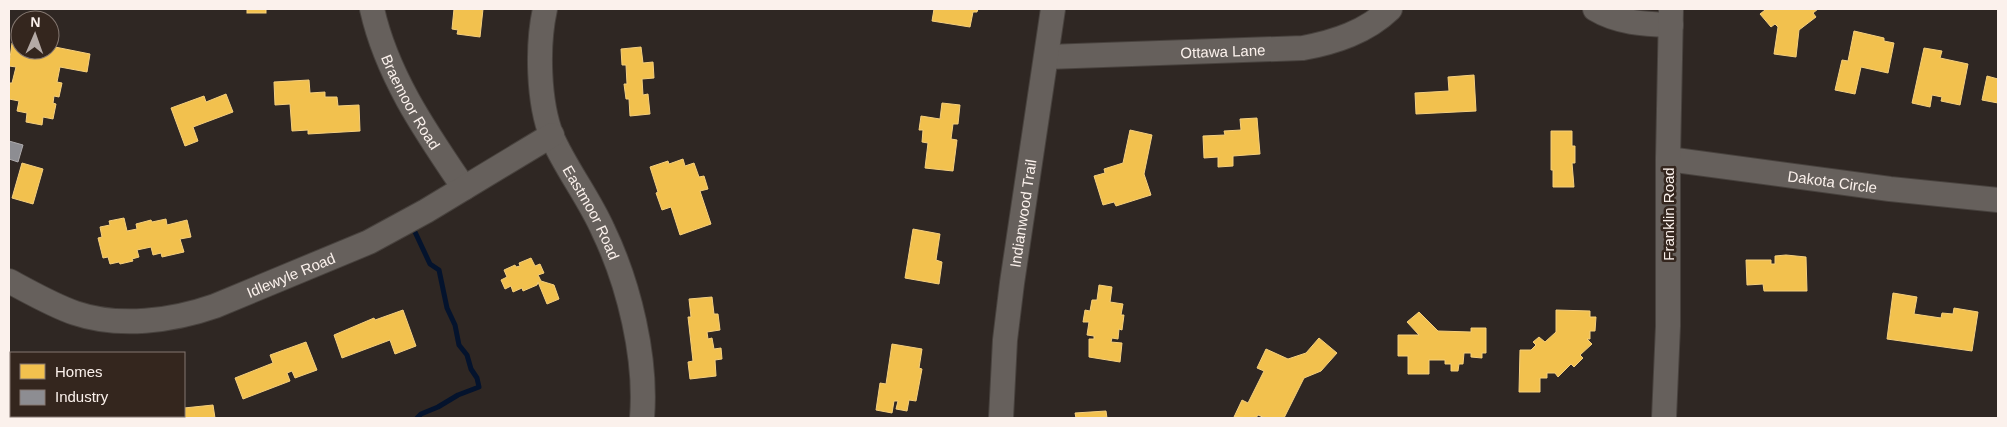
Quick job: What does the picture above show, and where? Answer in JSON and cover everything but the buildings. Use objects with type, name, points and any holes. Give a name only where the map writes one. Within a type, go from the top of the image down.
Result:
[{"type":"street","name":"Braemoor Road","points":[[372,9],[382,48],[398,82],[464,188]]},
{"type":"street","name":"Eastmoor Road","points":[[546,9],[542,37],[541,66],[546,116],[552,135],[603,230],[621,276],[640,360],[642,418]]},
{"type":"street","name":"Indianwood Trail","points":[[1002,418],[1008,314],[1053,9]]},
{"type":"street","name":"Ottawa Lane","points":[[1046,57],[1303,48],[1337,40],[1358,32],[1372,24],[1390,9]]},
{"type":"street","points":[[1595,9],[1614,19],[1630,22],[1671,17]]},
{"type":"street","name":"Franklin Road","points":[[1664,418],[1668,326],[1668,159],[1671,17]]},
{"type":"street","name":"Idlewyle Road","points":[[9,282],[68,310],[93,318],[139,320],[183,315],[215,306],[368,242],[426,211],[552,135]]},
{"type":"street","name":"Dakota Circle","points":[[1668,159],[1890,190],[1998,200]]},
{"type":"waterway","points":[[415,232],[430,264],[439,270],[447,308],[455,325],[459,345],[467,355],[479,387],[458,395],[438,407],[421,414],[417,418]]}]
